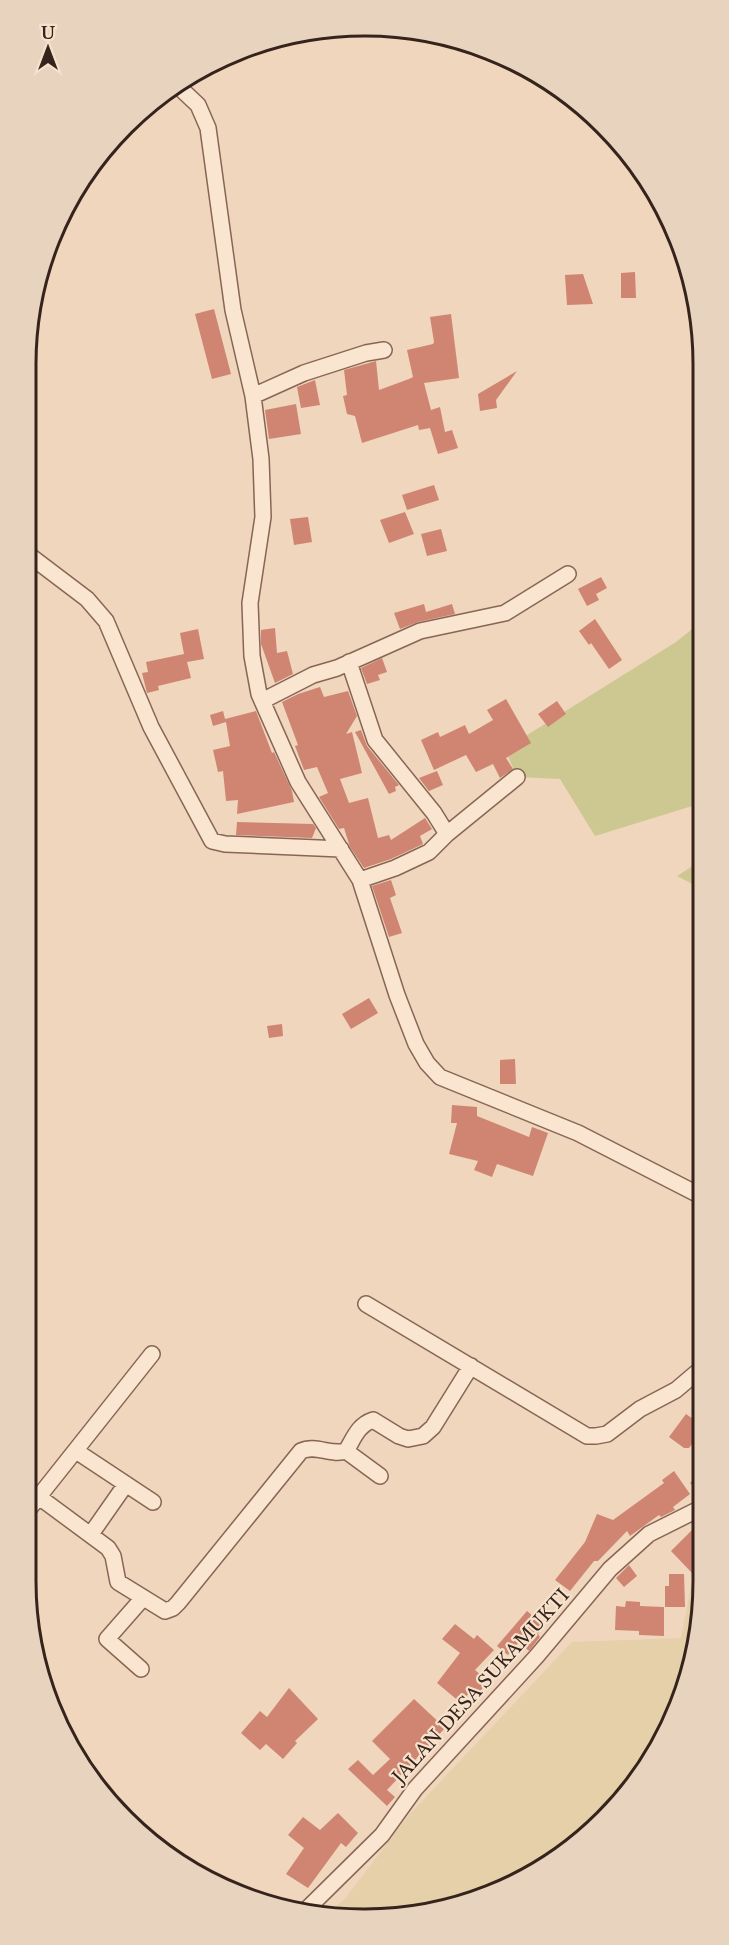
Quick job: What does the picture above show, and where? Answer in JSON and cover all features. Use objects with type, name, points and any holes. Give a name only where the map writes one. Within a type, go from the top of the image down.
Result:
[{"type":"street","points":[[183,91],[198,105],[208,128],[233,310],[253,396],[261,459],[262,517],[250,603],[252,657],[262,701],[298,782],[360,880],[397,995],[416,1044],[427,1063],[440,1077],[578,1133],[693,1192]]},
{"type":"street","points":[[253,396],[304,373],[366,353],[384,350]]},
{"type":"street","points":[[36,560],[87,599],[106,621],[151,727],[212,841],[225,844],[341,849]]},
{"type":"street","points":[[262,701],[313,675],[425,630],[505,613],[568,574]]},
{"type":"street","points":[[349,662],[375,740],[434,813],[447,834]]},
{"type":"street","points":[[360,880],[395,868],[429,852],[447,834],[517,777]]},
{"type":"street","points":[[366,1304],[587,1436],[607,1434],[640,1409],[675,1390],[693,1377]]},
{"type":"street","points":[[36,1501],[152,1354]]},
{"type":"street","points":[[39,1497],[108,1548],[113,1556],[118,1581],[165,1611],[178,1604],[301,1451],[308,1448],[337,1454],[346,1451],[359,1428],[364,1423],[373,1420],[408,1439],[423,1436],[433,1427],[471,1366]]},
{"type":"street","points":[[76,1451],[153,1502]]},
{"type":"street","points":[[346,1451],[380,1476]]},
{"type":"street","points":[[91,1534],[126,1484]]},
{"type":"street","name":"JALAN DESA SUKAMUKTI","points":[[312,1905],[382,1835],[415,1789],[536,1657],[610,1569],[649,1534],[693,1512]]},
{"type":"street","points":[[141,1669],[107,1639],[143,1599]]},
{"type":"shaded area","points":[[693,628],[693,806],[595,836],[560,779],[517,777],[505,749],[676,642]]},
{"type":"shaded area","points":[[693,866],[693,884],[677,876]]},
{"type":"shaded area","points":[[692,1582],[687,1645],[668,1706],[638,1763],[597,1813],[547,1854],[510,1875],[470,1892],[429,1903],[407,1906],[364,1909],[334,1907],[344,1900],[408,1816],[572,1642],[681,1638]]},
{"type":"building","points":[[635,272],[636,298],[621,298],[621,273]]},
{"type":"building","points":[[583,274],[593,304],[567,305],[565,275]]},
{"type":"building","points":[[214,309],[231,374],[212,379],[195,314]]},
{"type":"building","points":[[451,314],[459,378],[424,383],[431,410],[440,407],[445,432],[452,430],[458,448],[438,454],[430,428],[419,430],[418,425],[362,443],[355,416],[347,414],[343,396],[347,395],[344,370],[376,361],[379,390],[413,377],[407,350],[433,344],[430,317]]},
{"type":"building","points":[[517,371],[496,400],[497,408],[480,411],[478,394]]},
{"type":"building","points":[[315,380],[320,405],[301,408],[297,387]]},
{"type":"building","points":[[296,404],[301,434],[269,439],[265,410]]},
{"type":"building","points":[[434,485],[439,500],[407,510],[402,495]]},
{"type":"building","points":[[405,512],[414,534],[389,543],[380,520]]},
{"type":"building","points":[[308,517],[312,542],[294,545],[290,519]]},
{"type":"building","points":[[441,529],[447,551],[427,556],[421,534]]},
{"type":"building","points":[[601,577],[607,588],[596,594],[599,600],[587,606],[578,589]]},
{"type":"building","points":[[424,604],[426,612],[452,604],[455,614],[418,622],[400,629],[394,613]]},
{"type":"building","points":[[595,619],[622,660],[609,669],[591,643],[589,645],[579,631]]},
{"type":"building","points":[[275,628],[277,653],[287,651],[293,674],[275,683],[261,644],[261,630]]},
{"type":"building","points":[[198,629],[204,659],[187,662],[191,678],[158,686],[159,690],[147,693],[142,673],[148,672],[146,662],[184,654],[180,633]]},
{"type":"building","points":[[382,658],[387,672],[378,675],[380,680],[367,684],[361,668]]},
{"type":"building","points":[[320,687],[324,697],[348,691],[357,716],[346,734],[352,732],[362,773],[340,779],[349,803],[368,798],[378,838],[389,835],[391,840],[425,818],[432,829],[420,836],[423,844],[391,859],[364,868],[350,847],[344,828],[339,829],[319,797],[328,793],[317,767],[304,770],[295,746],[298,745],[282,702]]},
{"type":"building","points":[[506,699],[531,743],[506,758],[513,769],[500,778],[493,764],[476,772],[466,755],[434,770],[421,740],[438,732],[440,737],[465,725],[469,734],[493,720],[487,710]]},
{"type":"building","points":[[557,701],[566,714],[548,727],[538,714]]},
{"type":"building","points":[[223,711],[225,719],[256,711],[272,753],[274,752],[292,791],[294,802],[237,814],[238,800],[226,801],[223,771],[218,772],[213,750],[230,746],[226,722],[213,726],[210,715]]},
{"type":"building","points":[[361,730],[367,746],[399,785],[395,787],[396,791],[389,794],[355,732]]},
{"type":"building","points":[[437,771],[443,785],[429,791],[419,778]]},
{"type":"building","points":[[237,822],[313,824],[316,828],[312,838],[236,835]]},
{"type":"building","points":[[391,880],[396,895],[390,898],[402,933],[389,937],[372,886]]},
{"type":"building","points":[[369,998],[378,1013],[351,1029],[342,1014]]},
{"type":"building","points":[[282,1024],[283,1036],[269,1038],[267,1026]]},
{"type":"building","points":[[515,1059],[516,1084],[500,1084],[500,1060]]},
{"type":"building","points":[[452,1105],[477,1107],[477,1116],[529,1137],[532,1127],[548,1133],[533,1176],[497,1164],[492,1177],[474,1170],[478,1161],[449,1154],[457,1123],[451,1123]]},
{"type":"building","points":[[686,1414],[693,1419],[693,1443],[689,1448],[684,1448],[669,1437]]},
{"type":"building","points":[[674,1471],[690,1494],[673,1507],[675,1510],[661,1517],[659,1515],[630,1536],[627,1531],[598,1561],[594,1561],[570,1591],[555,1580],[585,1542],[597,1514],[613,1520],[664,1483],[662,1480]]},
{"type":"building","points":[[693,1529],[692,1573],[671,1551]]},
{"type":"building","points":[[629,1565],[637,1576],[624,1587],[616,1578]]},
{"type":"building","points":[[669,1574],[684,1574],[685,1607],[665,1607],[665,1586],[669,1586]]},
{"type":"building","points":[[626,1601],[640,1602],[640,1606],[664,1607],[664,1636],[639,1635],[639,1631],[615,1630],[616,1606],[625,1607]]},
{"type":"building","points":[[527,1611],[545,1626],[529,1651],[519,1642],[508,1655],[497,1646]]},
{"type":"building","points":[[455,1624],[474,1639],[477,1635],[494,1650],[475,1670],[488,1681],[475,1698],[469,1693],[461,1703],[437,1683],[460,1653],[442,1639]]},
{"type":"building","points":[[289,1688],[318,1719],[295,1741],[297,1743],[283,1759],[266,1744],[260,1750],[241,1733],[260,1711],[267,1717]]},
{"type":"building","points":[[414,1699],[445,1728],[387,1790],[395,1797],[387,1806],[348,1769],[358,1760],[373,1775],[390,1759],[372,1741]]},
{"type":"building","points":[[338,1813],[358,1833],[346,1847],[341,1843],[308,1888],[286,1874],[304,1848],[288,1835],[303,1817],[320,1830]]}]
